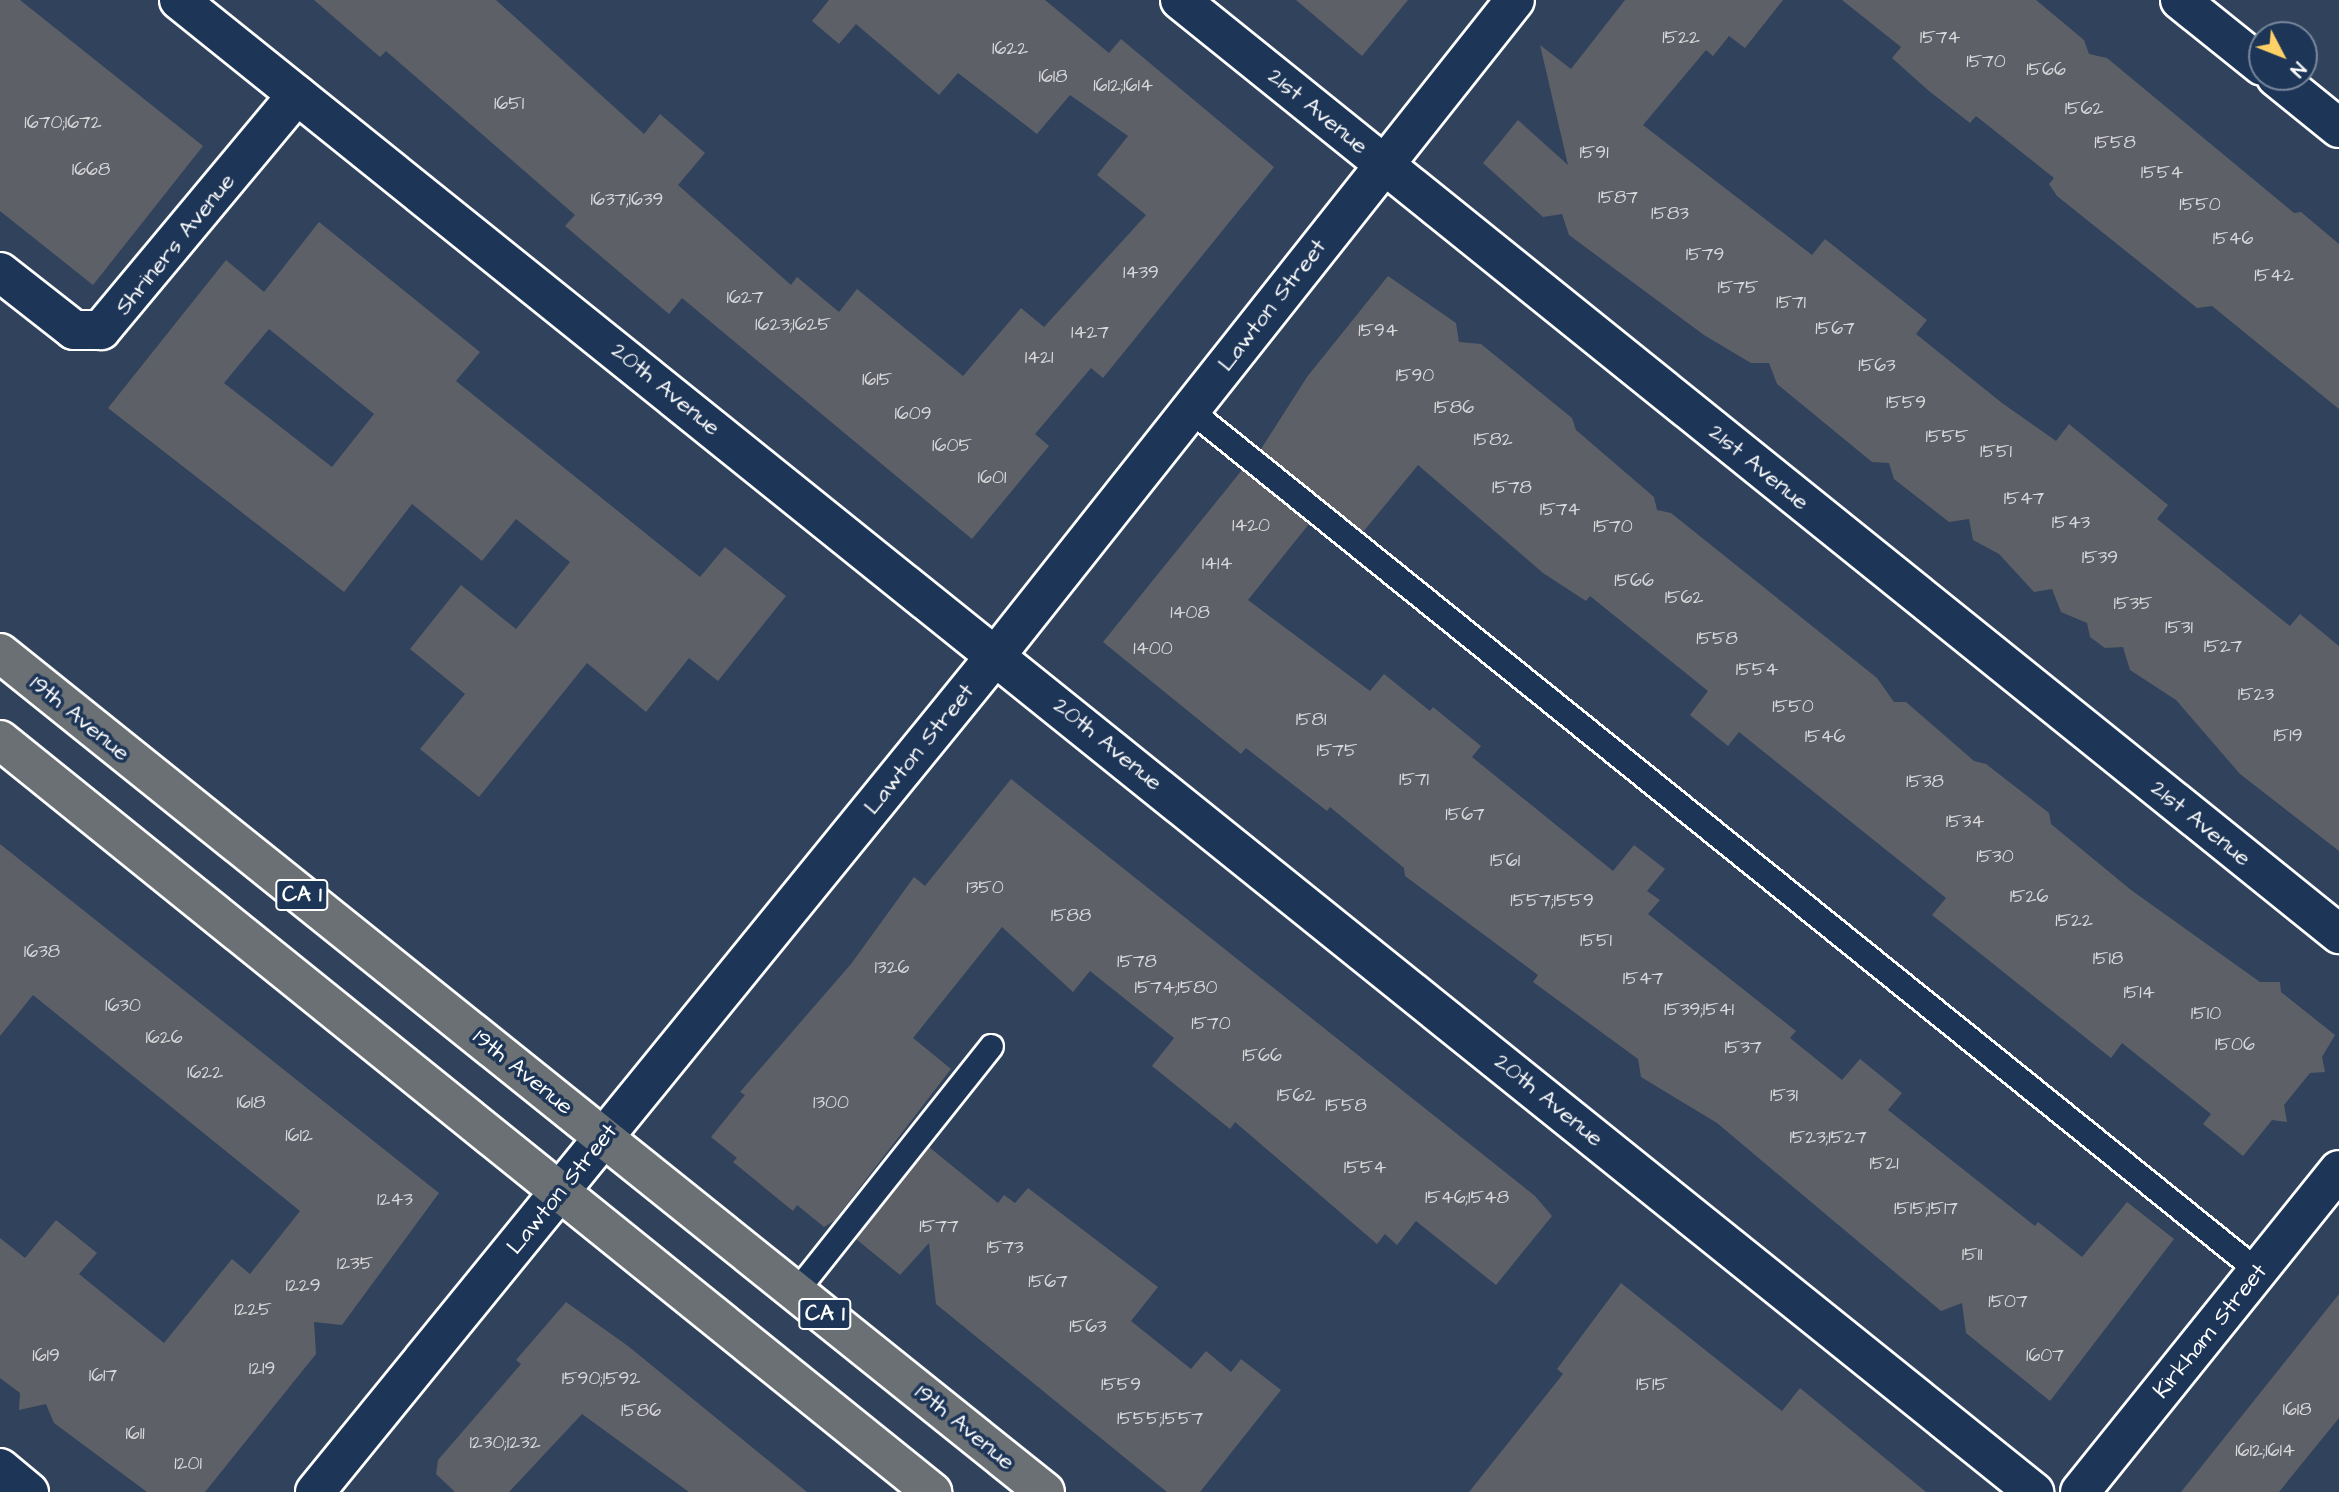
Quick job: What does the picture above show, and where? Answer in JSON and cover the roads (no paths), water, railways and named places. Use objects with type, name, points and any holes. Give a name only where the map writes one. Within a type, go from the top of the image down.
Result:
[{"type":"highway","name":"19th Avenue","points":[[0,653],[1045,1492]]},
{"type":"highway","points":[[0,740],[932,1492]]},
{"type":"street","name":"20th Avenue","points":[[179,0],[997,654],[2034,1492]]},
{"type":"street","name":"21st Avenue","points":[[1180,0],[2339,934]]},
{"type":"street","name":"Lawton Street","points":[[316,1492],[997,654],[1515,0]]},
{"type":"street","points":[[2180,0],[2248,55]]},
{"type":"street","points":[[2293,91],[2339,128]]},
{"type":"street","name":"Shriners Avenue","points":[[0,272],[74,330],[101,330],[297,94]]},
{"type":"street","name":"Kirkham Street","points":[[2080,1492],[2339,1170]]},
{"type":"street","points":[[0,1468],[29,1492]]},
{"type":"lane","points":[[1190,410],[2258,1271]]},
{"type":"lane","points":[[796,1291],[991,1046]]}]
